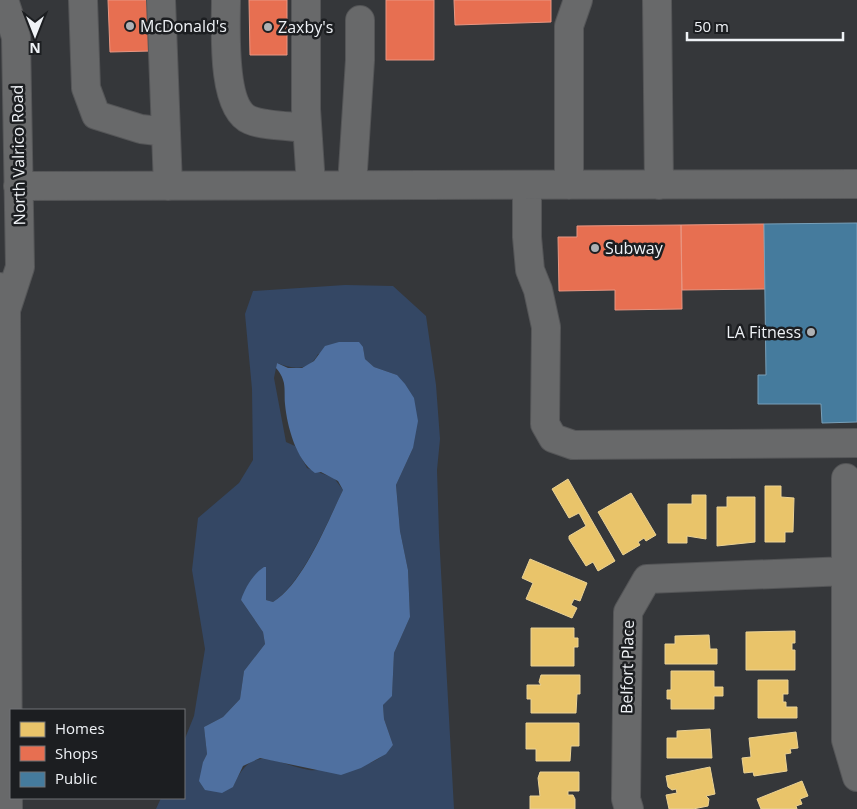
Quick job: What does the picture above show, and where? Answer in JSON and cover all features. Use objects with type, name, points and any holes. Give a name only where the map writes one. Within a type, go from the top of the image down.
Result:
[{"type":"street","name":"North Valrico Road","points":[[0,4],[2,0]]},
{"type":"street","name":"North Valrico Road","points":[[2,0],[16,36],[20,267],[3,298],[8,809]]},
{"type":"street","points":[[83,0],[86,88],[96,115],[141,129],[166,132]]},
{"type":"street","points":[[161,0],[168,186]]},
{"type":"street","points":[[226,0],[227,76],[239,113],[250,120],[307,128]]},
{"type":"street","points":[[306,0],[307,128],[311,185]]},
{"type":"street","points":[[569,185],[569,26],[578,0]]},
{"type":"street","points":[[657,0],[659,185]]},
{"type":"street","points":[[352,185],[360,69],[360,20]]},
{"type":"street","points":[[18,186],[857,184]]},
{"type":"street","points":[[527,185],[527,237],[530,270],[538,290],[546,327],[545,424],[553,438],[573,445],[857,443]]},
{"type":"street","points":[[846,478],[846,740],[857,777]]},
{"type":"street","name":"Belfort Place","points":[[629,809],[626,799],[628,612],[647,580],[847,572]]},
{"type":"shaded area","points":[[345,285],[393,286],[426,316],[436,385],[440,439],[437,470],[439,535],[454,809],[156,809],[161,799],[185,799],[185,738],[194,716],[205,649],[192,570],[198,518],[239,483],[253,460],[252,389],[245,314],[253,291]],"holes":[[[363,347],[365,359],[374,367],[397,375],[413,448],[396,485],[400,531],[408,570],[410,617],[394,653],[392,695],[383,705],[384,719],[393,745],[373,762],[349,768],[312,770],[274,760],[256,760],[248,764],[240,773],[233,787],[203,762],[207,754],[204,727],[223,717],[240,699],[244,671],[265,644],[263,632],[241,600],[266,568],[266,600],[273,602],[284,593],[304,567],[343,490],[334,478],[307,468],[295,446],[286,442],[274,378],[277,363],[288,367],[300,368],[310,364],[318,354]]]},
{"type":"shaded area","points":[[339,342],[359,342],[363,347],[365,359],[374,367],[397,375],[414,398],[418,421],[413,448],[396,485],[400,531],[408,570],[410,617],[394,653],[392,696],[383,705],[384,719],[393,745],[386,754],[361,768],[341,775],[260,758],[243,766],[233,787],[222,793],[205,790],[199,781],[203,762],[207,754],[204,727],[223,717],[240,699],[244,671],[265,644],[263,632],[241,600],[245,591],[256,573],[266,567],[266,600],[273,602],[284,593],[314,551],[343,490],[338,481],[321,472],[315,473],[308,467],[298,451],[288,422],[284,385],[282,377],[276,368],[277,363],[288,368],[302,368],[314,361],[325,346]]},
{"type":"building: Homes","points":[[568,479],[615,561],[598,571],[593,562],[586,566],[569,539],[569,536],[586,526],[579,513],[569,518],[552,489]]},
{"type":"building: Homes","points":[[765,486],[781,486],[781,497],[794,498],[793,532],[785,532],[785,542],[765,542]]},
{"type":"building: Homes","points":[[631,493],[656,535],[646,541],[644,538],[638,542],[640,545],[623,555],[598,512]]},
{"type":"building: Homes","points":[[692,495],[706,495],[706,539],[687,536],[687,543],[668,543],[668,504],[692,504]]},
{"type":"building: Homes","points":[[727,497],[755,497],[755,542],[717,546],[717,507],[727,507]]},
{"type":"building: Homes","points":[[530,559],[587,583],[580,601],[574,599],[571,605],[577,608],[572,618],[526,599],[533,583],[522,578]]},
{"type":"building: Homes","points":[[531,628],[574,628],[574,638],[578,638],[578,647],[574,647],[574,666],[531,666]]},
{"type":"building: Homes","points":[[795,631],[795,643],[792,643],[792,650],[795,650],[795,670],[746,670],[746,632]]},
{"type":"building: Homes","points":[[709,635],[710,649],[717,649],[717,664],[665,664],[665,644],[675,644],[675,636]]},
{"type":"building: Homes","points":[[671,671],[714,671],[714,687],[723,687],[723,696],[714,696],[714,709],[671,709],[671,699],[667,699],[667,690],[671,690]]},
{"type":"building: Homes","points":[[541,675],[580,675],[580,694],[577,694],[576,713],[531,713],[531,699],[527,699],[527,685],[541,685],[539,682]]},
{"type":"building: Homes","points":[[758,680],[788,680],[788,694],[783,694],[783,702],[786,702],[786,707],[797,707],[797,718],[758,718]]},
{"type":"building: Homes","points":[[526,723],[579,723],[579,746],[571,746],[570,761],[536,761],[536,749],[526,749]]},
{"type":"building: Homes","points":[[710,729],[712,758],[667,758],[667,738],[677,738],[677,731]]},
{"type":"building: Homes","points":[[796,732],[798,748],[790,749],[791,753],[785,754],[787,771],[754,776],[753,772],[744,773],[742,758],[751,757],[749,738]]},
{"type":"building: Homes","points":[[710,767],[715,794],[706,796],[709,799],[708,806],[693,809],[669,809],[666,795],[677,793],[676,789],[672,790],[668,787],[666,776]]},
{"type":"building: Homes","points":[[540,772],[579,772],[579,791],[568,791],[568,795],[573,795],[575,799],[575,809],[530,809],[530,796],[540,796],[538,778]]},
{"type":"building: Homes","points":[[802,781],[808,796],[800,799],[802,804],[796,806],[797,809],[761,809],[757,799]]},
{"type":"building: Shops","name":"McDonald's","points":[[108,0],[150,0],[151,51],[110,52]]},
{"type":"building: Shops","name":"Zaxby's","points":[[249,0],[287,0],[287,55],[250,55]]},
{"type":"building: Shops","points":[[386,0],[434,0],[434,60],[386,60]]},
{"type":"building: Shops","points":[[454,0],[551,0],[551,22],[455,25]]},
{"type":"building: Shops","points":[[764,224],[765,289],[682,290],[681,225]]},
{"type":"building: Shops","points":[[681,225],[682,309],[615,310],[615,290],[559,291],[558,237],[577,237],[577,226]]},
{"type":"building: Public","name":"LA Fitness","points":[[857,223],[857,422],[822,423],[821,404],[758,404],[758,375],[766,375],[764,224]]},
{"type":"place","name":"McDonald's","points":[[130,26]]},
{"type":"place","name":"Zaxby's","points":[[268,27]]},
{"type":"place","name":"Subway","points":[[595,248]]},
{"type":"place","name":"LA Fitness","points":[[811,332]]}]
